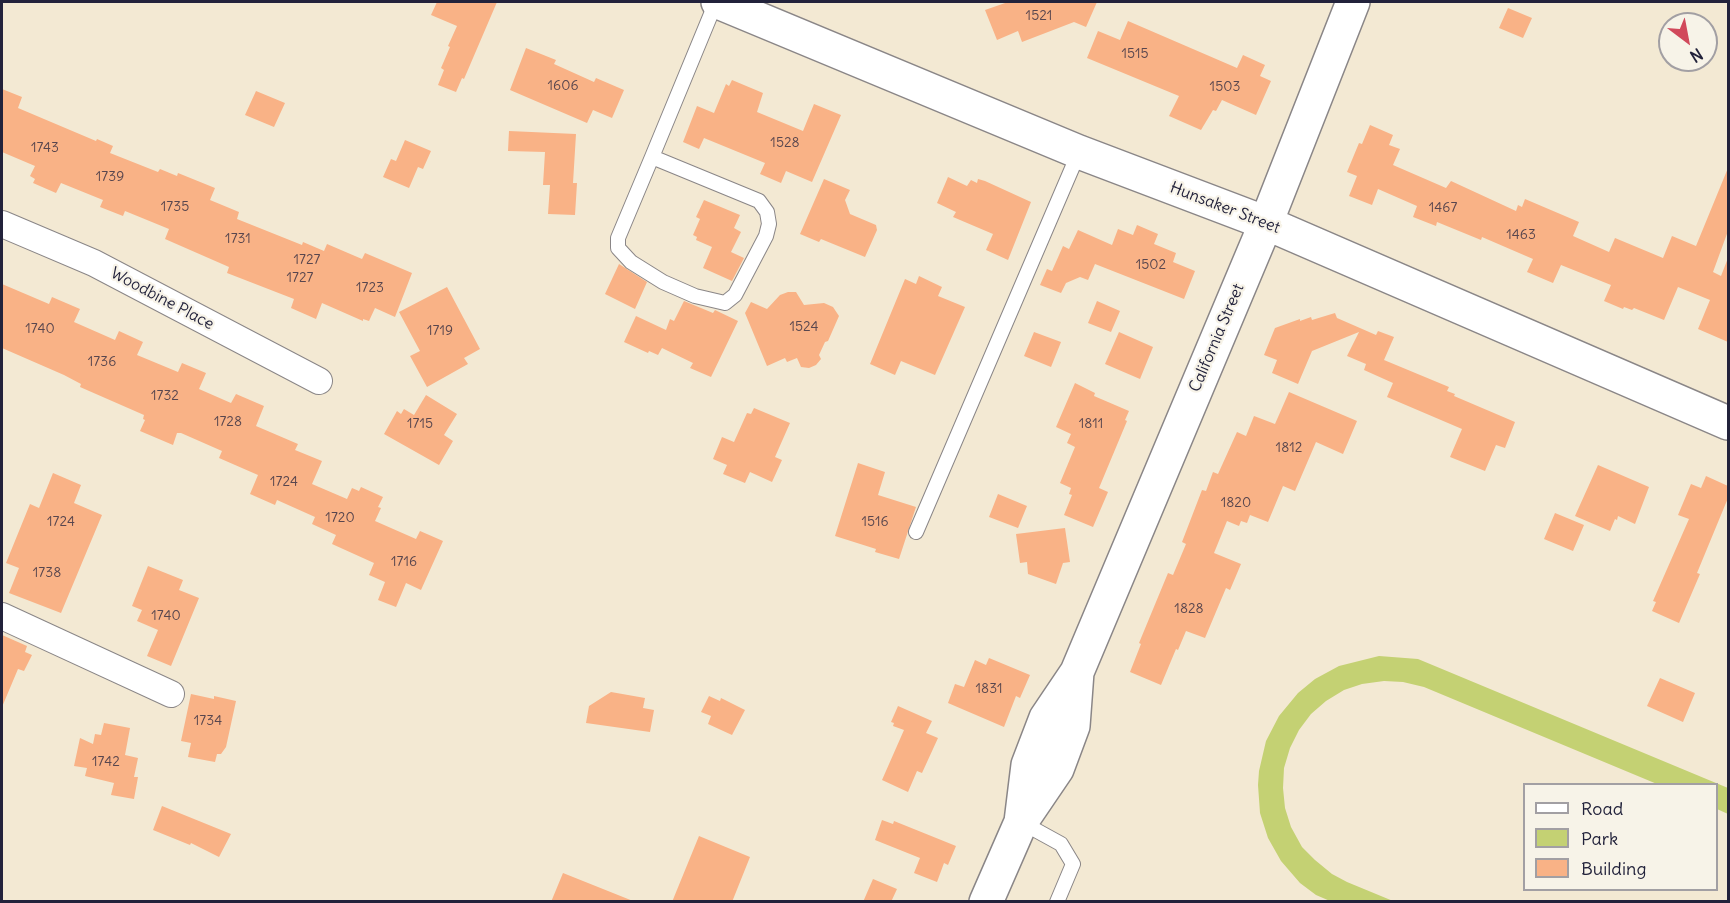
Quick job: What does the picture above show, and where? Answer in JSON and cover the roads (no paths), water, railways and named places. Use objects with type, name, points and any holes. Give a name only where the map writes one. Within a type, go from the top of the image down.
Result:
[{"type":"main road","name":"Hunsaker Street","points":[[717,2],[1079,152],[1266,223],[1728,423]]},
{"type":"main road","name":"California Street","points":[[986,902],[1021,822],[1028,765],[1046,718],[1077,672],[1266,223],[1353,2]]},
{"type":"street","name":"Woodbine Place","points":[[2,224],[94,263],[319,381]]},
{"type":"street","points":[[2,616],[171,694]]},
{"type":"lane","points":[[651,157],[759,201],[767,212],[769,224],[757,255],[735,295],[725,303],[695,296],[663,282],[632,262],[618,248],[618,238],[651,157],[717,2]]},
{"type":"lane","points":[[916,532],[1079,152]]},
{"type":"lane","points":[[1021,822],[1061,844],[1072,864],[1057,902]]}]
